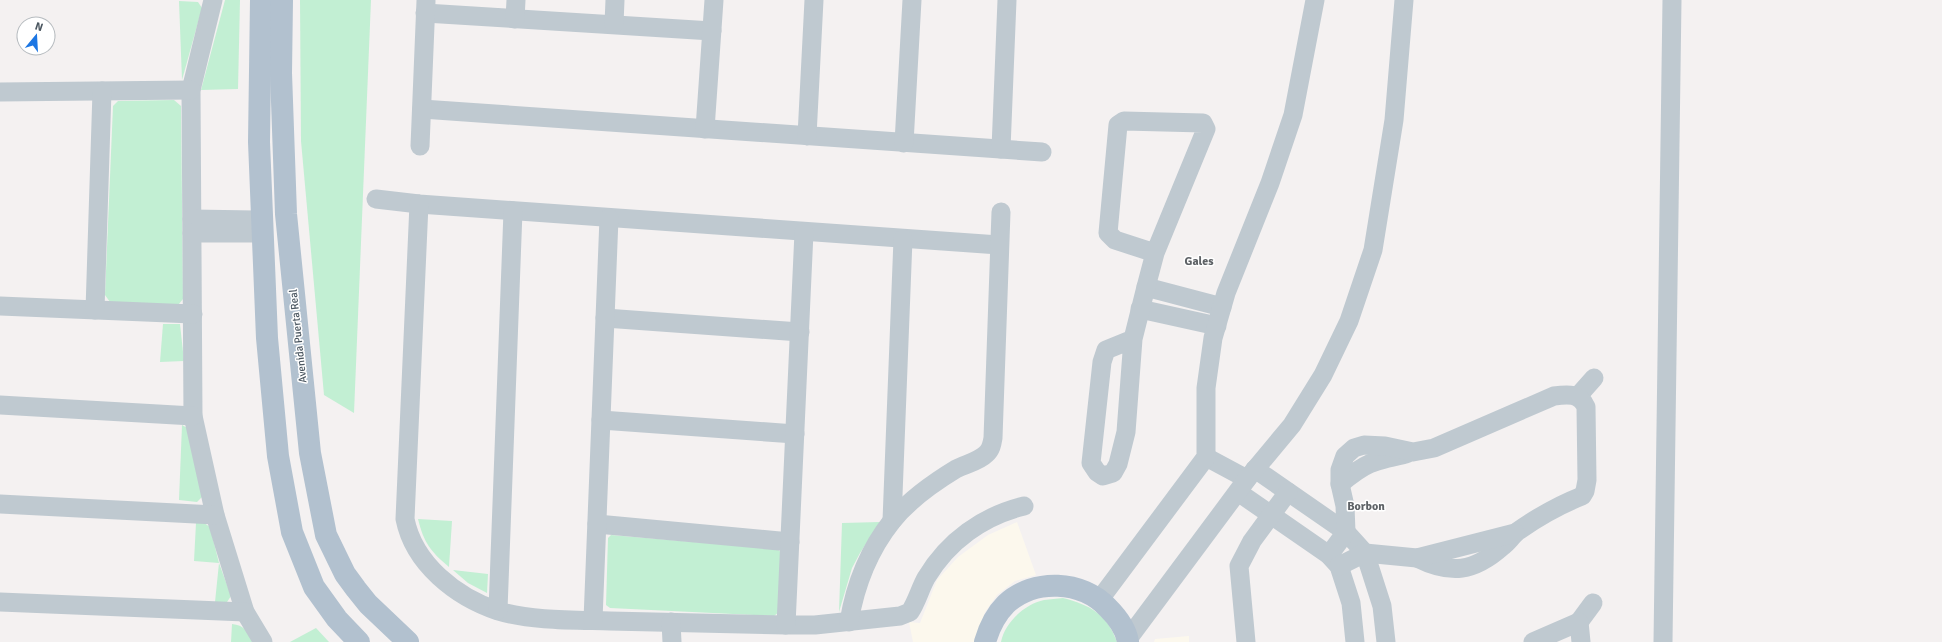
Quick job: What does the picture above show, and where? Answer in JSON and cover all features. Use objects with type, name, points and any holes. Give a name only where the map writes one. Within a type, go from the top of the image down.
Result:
[{"type":"main road","points":[[261,0],[259,142],[262,227],[267,338],[278,456],[292,532],[314,587],[337,619],[360,642]]},
{"type":"main road","name":"Avenida Puerta Real","points":[[282,0],[282,73],[286,214],[310,453],[326,535],[344,574],[368,604],[408,642]]},
{"type":"main road","points":[[278,456],[310,453]]},
{"type":"main road","points":[[986,642],[990,625],[1006,605],[1027,590],[1052,585],[1077,588],[1100,599],[1117,617],[1128,641]]},
{"type":"street","points":[[213,0],[191,90],[193,416],[215,515],[245,612],[263,642]]},
{"type":"street","points":[[614,24],[615,0]]},
{"type":"street","points":[[705,129],[714,0]]},
{"type":"street","points":[[807,136],[814,0]]},
{"type":"street","points":[[904,143],[912,0]]},
{"type":"street","points":[[1001,150],[1007,0]]},
{"type":"street","points":[[1100,599],[1206,457],[1206,388],[1213,338],[1222,307],[1246,239],[1270,183],[1293,115],[1315,0]]},
{"type":"street","points":[[1128,641],[1247,480],[1292,425],[1323,375],[1350,321],[1373,250],[1394,120],[1404,0]]},
{"type":"street","points":[[1663,642],[1672,0]]},
{"type":"street","points":[[420,146],[425,6],[516,9],[614,24],[712,30]]},
{"type":"street","points":[[0,92],[191,90]]},
{"type":"street","points":[[95,310],[102,91]]},
{"type":"street","points":[[422,109],[1042,152]]},
{"type":"street","points":[[1132,339],[1109,348],[1103,355],[1091,463],[1097,472],[1103,476],[1109,475],[1116,469],[1124,443],[1132,339],[1155,253],[1206,128],[1203,123],[1124,121],[1120,122],[1118,125],[1108,233],[1115,240],[1155,253]]},
{"type":"street","points":[[376,199],[419,204],[513,211],[999,245]]},
{"type":"street","points":[[419,204],[405,519],[415,548],[426,564],[442,580],[469,598],[498,610],[533,617],[593,620],[786,625],[849,622],[900,616],[910,612],[926,577],[948,548],[965,533],[986,520],[1003,511],[1024,506]]},
{"type":"street","points":[[498,610],[513,211]]},
{"type":"street","points":[[849,622],[858,581],[878,541],[892,521],[913,501],[937,482],[957,469],[982,457],[990,449],[993,438],[1001,212]]},
{"type":"street","points":[[593,620],[609,218]]},
{"type":"street","points":[[192,226],[262,227]]},
{"type":"street","points":[[786,625],[804,232]]},
{"type":"street","points":[[892,521],[903,238]]},
{"type":"street","points":[[1146,288],[1222,307]]},
{"type":"street","points":[[0,306],[193,314]]},
{"type":"street","points":[[1140,309],[1217,326]]},
{"type":"street","points":[[605,318],[800,332]]},
{"type":"street","points":[[1578,396],[1594,378]]},
{"type":"street","points":[[1566,394],[1578,396],[1583,401],[1586,407],[1587,480],[1585,491],[1582,496],[1550,511],[1517,532],[1486,560],[1473,566],[1449,569],[1435,566],[1417,558],[1365,553],[1334,560],[1346,532],[1345,506],[1340,484],[1340,470],[1345,456],[1358,446],[1382,446],[1413,452],[1434,448],[1554,396],[1566,394]]},
{"type":"street","points":[[0,405],[193,416]]},
{"type":"street","points":[[602,420],[795,434]]},
{"type":"street","points":[[1206,457],[1247,480],[1288,492],[1346,532],[1365,553],[1382,606],[1386,642]]},
{"type":"street","points":[[1247,480],[1272,514],[1334,560],[1352,603],[1355,642]]},
{"type":"street","points":[[1246,642],[1238,573],[1239,566],[1252,541],[1288,492]]},
{"type":"street","points":[[0,504],[215,515]]},
{"type":"street","points":[[597,524],[790,542]]},
{"type":"street","points":[[0,602],[245,612]]},
{"type":"street","points":[[1533,642],[1579,622],[1593,603]]},
{"type":"street","points":[[672,642],[676,622]]},
{"type":"street","points":[[676,622],[683,642]]},
{"type":"street","points":[[1579,622],[1582,642]]},
{"type":"shaded area","points":[[1017,522],[1036,575],[1015,581],[997,595],[985,612],[975,642],[913,642],[909,622],[920,623],[937,580],[958,557],[988,535]]},
{"type":"shaded area","points":[[1189,636],[1189,642],[1154,642],[1155,639]]},
{"type":"green space","points":[[225,0],[240,0],[238,89],[201,90]]},
{"type":"green space","points":[[300,0],[371,0],[354,413],[324,395],[301,141]]},
{"type":"green space","points":[[179,1],[198,2],[202,8],[182,80]]},
{"type":"green space","points":[[174,100],[181,106],[183,299],[178,305],[110,302],[105,295],[113,106],[118,101]]},
{"type":"green space","points":[[163,324],[180,324],[184,361],[160,362]]},
{"type":"green space","points":[[182,425],[189,429],[202,497],[197,502],[179,500]]},
{"type":"green space","points":[[418,519],[452,521],[449,567],[432,551],[425,541]]},
{"type":"green space","points":[[880,522],[852,568],[839,612],[842,523]]},
{"type":"green space","points":[[196,523],[204,523],[210,527],[219,563],[194,561]]},
{"type":"green space","points":[[611,535],[777,549],[782,553],[779,612],[774,616],[610,608],[606,605],[608,538]]},
{"type":"green space","points":[[219,563],[231,596],[227,602],[215,602]]},
{"type":"green space","points":[[453,570],[488,574],[487,593],[468,583]]},
{"type":"green space","points":[[1063,598],[1081,604],[1096,612],[1108,624],[1117,642],[1001,642],[1003,635],[1011,621],[1030,605],[1044,600]]},
{"type":"green space","points":[[232,624],[243,627],[254,642],[231,642]]},
{"type":"green space","points":[[316,628],[329,642],[290,642]]},
{"type":"district","name":"Gales","points":[[1199,261]]},
{"type":"district","name":"Borbon","points":[[1366,506]]}]
